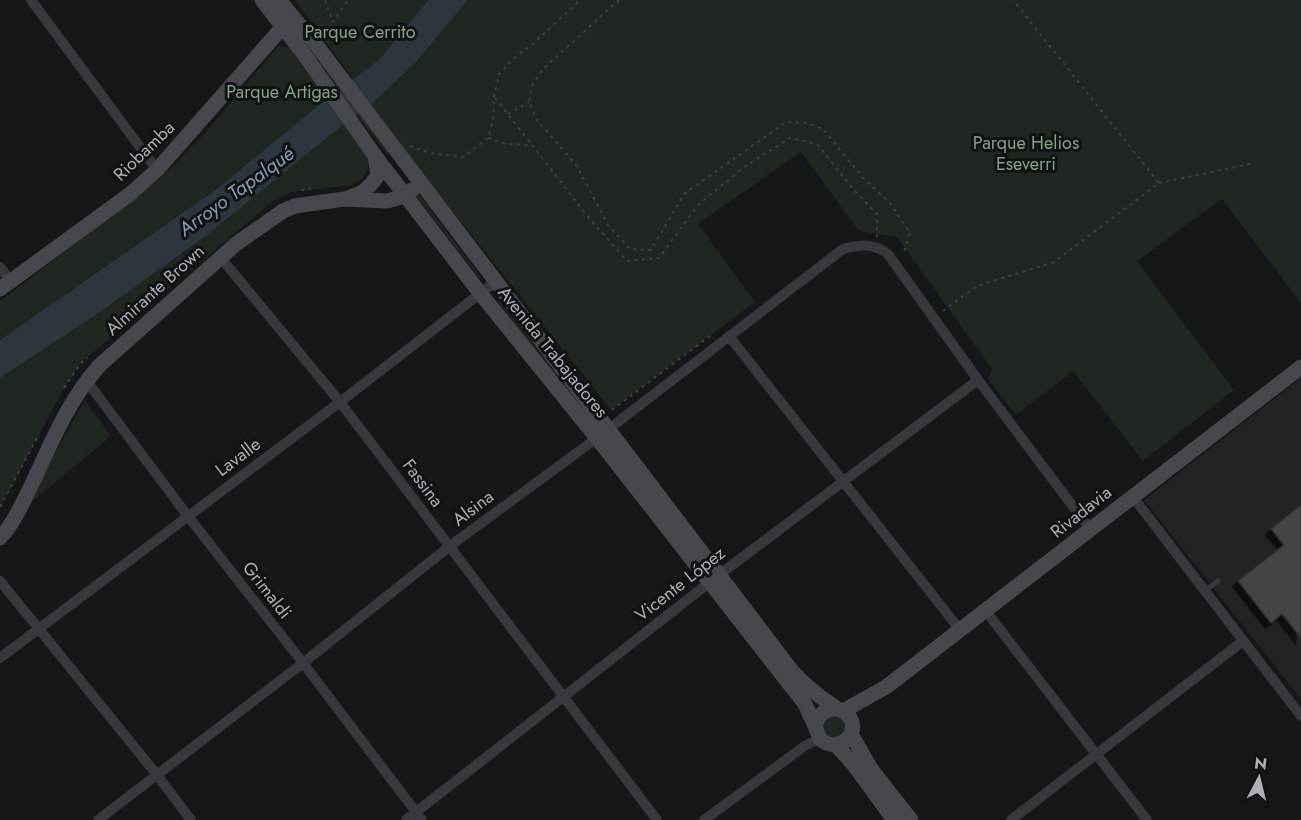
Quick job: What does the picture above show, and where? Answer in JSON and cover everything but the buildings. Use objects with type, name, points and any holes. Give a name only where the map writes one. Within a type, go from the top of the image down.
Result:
[{"type":"main road","name":"Avenida Trabajadores","points":[[262,0],[287,22],[320,42],[387,140],[495,282],[602,433],[714,579],[805,704],[818,732]]},
{"type":"main road","name":"Avenida Trabajadores","points":[[279,0],[287,22],[306,57],[372,152],[480,293],[602,433]]},
{"type":"main road","name":"Riobamba","points":[[6,286],[130,194],[157,170],[287,22]]},
{"type":"main road","points":[[344,200],[363,193],[378,175],[372,152]]},
{"type":"main road","name":"Almirante Brown","points":[[0,538],[21,507],[74,399],[86,380],[236,244],[283,211],[295,206],[344,200],[387,201],[422,185]]},
{"type":"main road","name":"Rivadavia","points":[[852,731],[865,708],[886,687],[1301,367]]},
{"type":"main road","name":"Avenida Trabajadores","points":[[714,579],[810,690],[840,710]]},
{"type":"main road","name":"Rivadavia","points":[[840,710],[886,687]]},
{"type":"main road","points":[[852,731],[842,744],[824,743],[818,732],[820,715],[825,711],[840,710],[851,721],[852,731],[871,769],[911,820]]},
{"type":"main road","points":[[836,745],[854,765],[894,820]]},
{"type":"street","points":[[31,0],[157,170]]},
{"type":"street","name":"Alsina","points":[[98,820],[303,663],[450,546],[843,249],[860,244],[878,247]]},
{"type":"street","points":[[878,247],[888,254],[1090,530]]},
{"type":"street","name":"Fassina","points":[[221,258],[340,402],[657,820]]},
{"type":"street","points":[[0,267],[6,286]]},
{"type":"street","name":"Lavalle","points":[[0,658],[340,402],[495,282]]},
{"type":"street","points":[[729,336],[960,630]]},
{"type":"street","name":"Grimaldi","points":[[86,380],[419,816]]},
{"type":"street","name":"Vicente López","points":[[406,820],[419,816],[563,695],[978,380]]},
{"type":"street","points":[[1133,497],[1301,716]]},
{"type":"street","points":[[0,581],[191,820]]},
{"type":"street","points":[[985,610],[1147,820]]},
{"type":"street","points":[[1011,820],[1243,641]]},
{"type":"street","points":[[704,820],[806,745],[818,732]]},
{"type":"lane","points":[[1206,590],[1218,581]]},
{"type":"path","points":[[325,0],[333,22]]},
{"type":"path","points":[[320,42],[348,0]]},
{"type":"path","points":[[405,143],[430,153],[463,157],[488,138],[493,120],[494,96],[499,74],[580,0]]},
{"type":"path","points":[[619,0],[544,68],[532,85],[529,102],[537,120],[577,166],[608,225],[630,249],[651,250],[684,194],[786,122],[806,123],[823,129],[863,178],[890,203],[910,234],[899,269]]},
{"type":"path","points":[[1013,0],[1159,183]]},
{"type":"path","points":[[494,96],[589,218],[627,261],[659,258],[698,206],[744,167],[790,138],[817,144],[854,190],[877,214],[878,247]]},
{"type":"path","points":[[508,114],[529,102]]},
{"type":"path","points":[[488,138],[506,144],[532,145]]},
{"type":"path","points":[[933,318],[977,286],[1054,262],[1159,183],[1250,164]]},
{"type":"path","points":[[611,410],[716,331]]},
{"type":"shaded area","points":[[1301,378],[1301,699],[1144,500]]},
{"type":"green space","name":"Parque Cerrito","points":[[295,0],[428,0],[380,59],[353,79]]},
{"type":"green space","name":"Parque Helios Eseverri","points":[[468,0],[1301,0],[1301,303],[1222,199],[1137,261],[1234,390],[1143,461],[1073,371],[1016,415],[988,379],[992,369],[897,237],[859,231],[801,152],[698,224],[755,302],[611,410],[396,140],[371,105],[417,61]]},
{"type":"green space","points":[[298,34],[389,152],[387,154],[296,36]]},
{"type":"green space","name":"Parque Artigas","points":[[278,46],[290,48],[326,99],[214,191],[0,340],[0,301],[161,178],[206,132]]},
{"type":"green space","name":"Parque Artigas","points":[[344,124],[368,159],[368,169],[362,179],[352,185],[291,192],[272,202],[81,363],[67,383],[0,507],[0,378],[103,310],[207,235]]},
{"type":"green space","points":[[418,193],[481,277],[479,278],[415,195]]},
{"type":"green space","points":[[499,300],[590,418],[588,419],[497,301]]},
{"type":"green space","points":[[85,400],[111,436],[24,508]]},
{"type":"green space","points":[[835,715],[844,721],[846,729],[839,738],[824,735],[824,722]]},
{"type":"water","name":"Arroyo Tapalqué","points":[[428,0],[468,0],[417,61],[371,105],[344,124],[207,235],[103,310],[0,378],[0,340],[214,191],[326,99],[380,59]]}]
